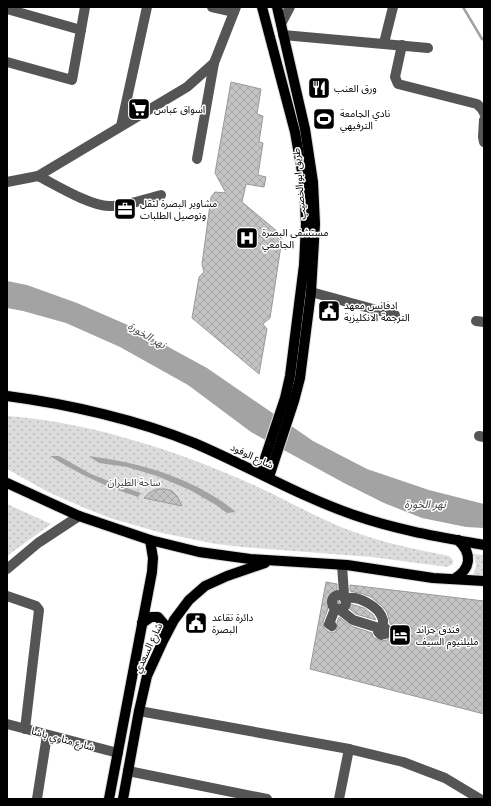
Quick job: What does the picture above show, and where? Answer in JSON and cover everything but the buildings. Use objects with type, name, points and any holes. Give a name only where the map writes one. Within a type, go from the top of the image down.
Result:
[{"type":"main road","name":"طريق ابو الخصيب","points":[[262,7],[295,132],[304,183],[306,244],[292,365],[284,416]]},
{"type":"main road","name":"طريق ابو الخصيب","points":[[265,475],[284,416],[300,378],[314,245],[314,203],[310,161],[305,129],[277,7]]},
{"type":"main road","points":[[295,132],[305,129]]},
{"type":"main road","name":"شارع الوفود","points":[[7,396],[88,411],[164,432],[195,444],[338,509],[374,522],[401,529],[484,545]]},
{"type":"main road","points":[[7,483],[79,516],[150,540],[199,552],[269,562],[342,565],[433,578],[484,581]]},
{"type":"main road","name":"شارع السعدي","points":[[109,799],[153,565],[150,540]]},
{"type":"main road","points":[[454,579],[460,576],[467,564],[468,558],[467,551],[458,540]]},
{"type":"main road","name":"شارع السعدي","points":[[123,799],[147,676],[162,641],[174,620],[189,600],[205,586],[269,562]]},
{"type":"main road","points":[[142,623],[151,617],[156,616],[161,619],[164,626],[162,641]]},
{"type":"street","points":[[7,62],[72,80],[85,7]]},
{"type":"street","points":[[121,126],[147,7]]},
{"type":"street","points":[[196,159],[214,63],[235,10],[212,7]]},
{"type":"street","points":[[281,24],[290,7]]},
{"type":"street","points":[[384,43],[393,7]]},
{"type":"street","points":[[7,9],[81,30]]},
{"type":"street","points":[[283,35],[428,48]]},
{"type":"street","points":[[402,45],[395,77],[398,84],[477,104],[484,113]]},
{"type":"street","points":[[7,182],[38,176],[177,94],[196,80],[214,63]]},
{"type":"street","points":[[484,120],[484,142]]},
{"type":"street","points":[[38,176],[89,202],[103,206],[117,206],[161,195]]},
{"type":"street","points":[[310,292],[395,315]]},
{"type":"street","points":[[7,569],[38,543],[79,516]]},
{"type":"street","points":[[342,565],[344,597]]},
{"type":"street","points":[[7,596],[36,606],[39,610],[25,729]]},
{"type":"street","points":[[335,596],[356,598],[378,610],[383,619],[381,627],[353,620],[337,609],[332,606],[331,602],[332,598],[335,596]]},
{"type":"street","points":[[332,626],[329,624],[337,609]]},
{"type":"street","points":[[139,711],[348,749],[403,762],[445,778],[480,799]]},
{"type":"street","name":"شارع مناوي باشا","points":[[7,724],[118,753]]},
{"type":"street","points":[[37,799],[47,735]]},
{"type":"street","points":[[339,799],[348,749]]},
{"type":"street","points":[[128,771],[267,799]]},
{"type":"green space","name":"ساحة الطيران","points":[[7,416],[45,420],[83,427],[165,450],[238,478],[358,534],[410,548],[449,556],[453,560],[453,564],[447,567],[372,557],[216,544],[162,533],[113,519],[48,492],[7,469]]},
{"type":"green space","points":[[7,504],[51,524],[7,556]]},
{"type":"green space","points":[[474,554],[484,555],[484,576],[473,575],[476,566]]},
{"type":"water","name":"نهر الخورة","points":[[7,281],[27,285],[77,303],[130,326],[207,368],[313,441],[367,469],[429,490],[484,504],[484,528],[466,527],[422,518],[384,503],[344,483],[251,432],[188,385],[120,347],[66,323],[7,308]]},
{"type":"water","points":[[50,456],[59,456],[91,474],[141,493],[138,497],[115,489],[71,469]]},
{"type":"water","points":[[89,456],[128,463],[167,474],[203,490],[236,512],[227,513],[190,490],[157,476],[127,467],[99,463]]},
{"type":"waterway","points":[[463,7],[484,40]]},
{"type":"place","name":"ورق العنب","points":[[319,88]]},
{"type":"place","name":"اسواق عباس","points":[[139,109]]},
{"type":"place","name":"نادي الجامعة الترفيهي","points":[[324,119]]},
{"type":"place","name":"مشاوير البصرة لنقل وتوصيل الطلبات","points":[[125,209]]},
{"type":"place","name":"مستشفى البصرة الجامعي","points":[[247,238]]},
{"type":"place","name":"ادفانس معهد الترجمة الانكليزية","points":[[329,311]]},
{"type":"place","name":"دائرة تقاعد البصرة","points":[[196,623]]},
{"type":"place","name":"فندق جراند مليلنيوم السيف","points":[[400,635]]}]
